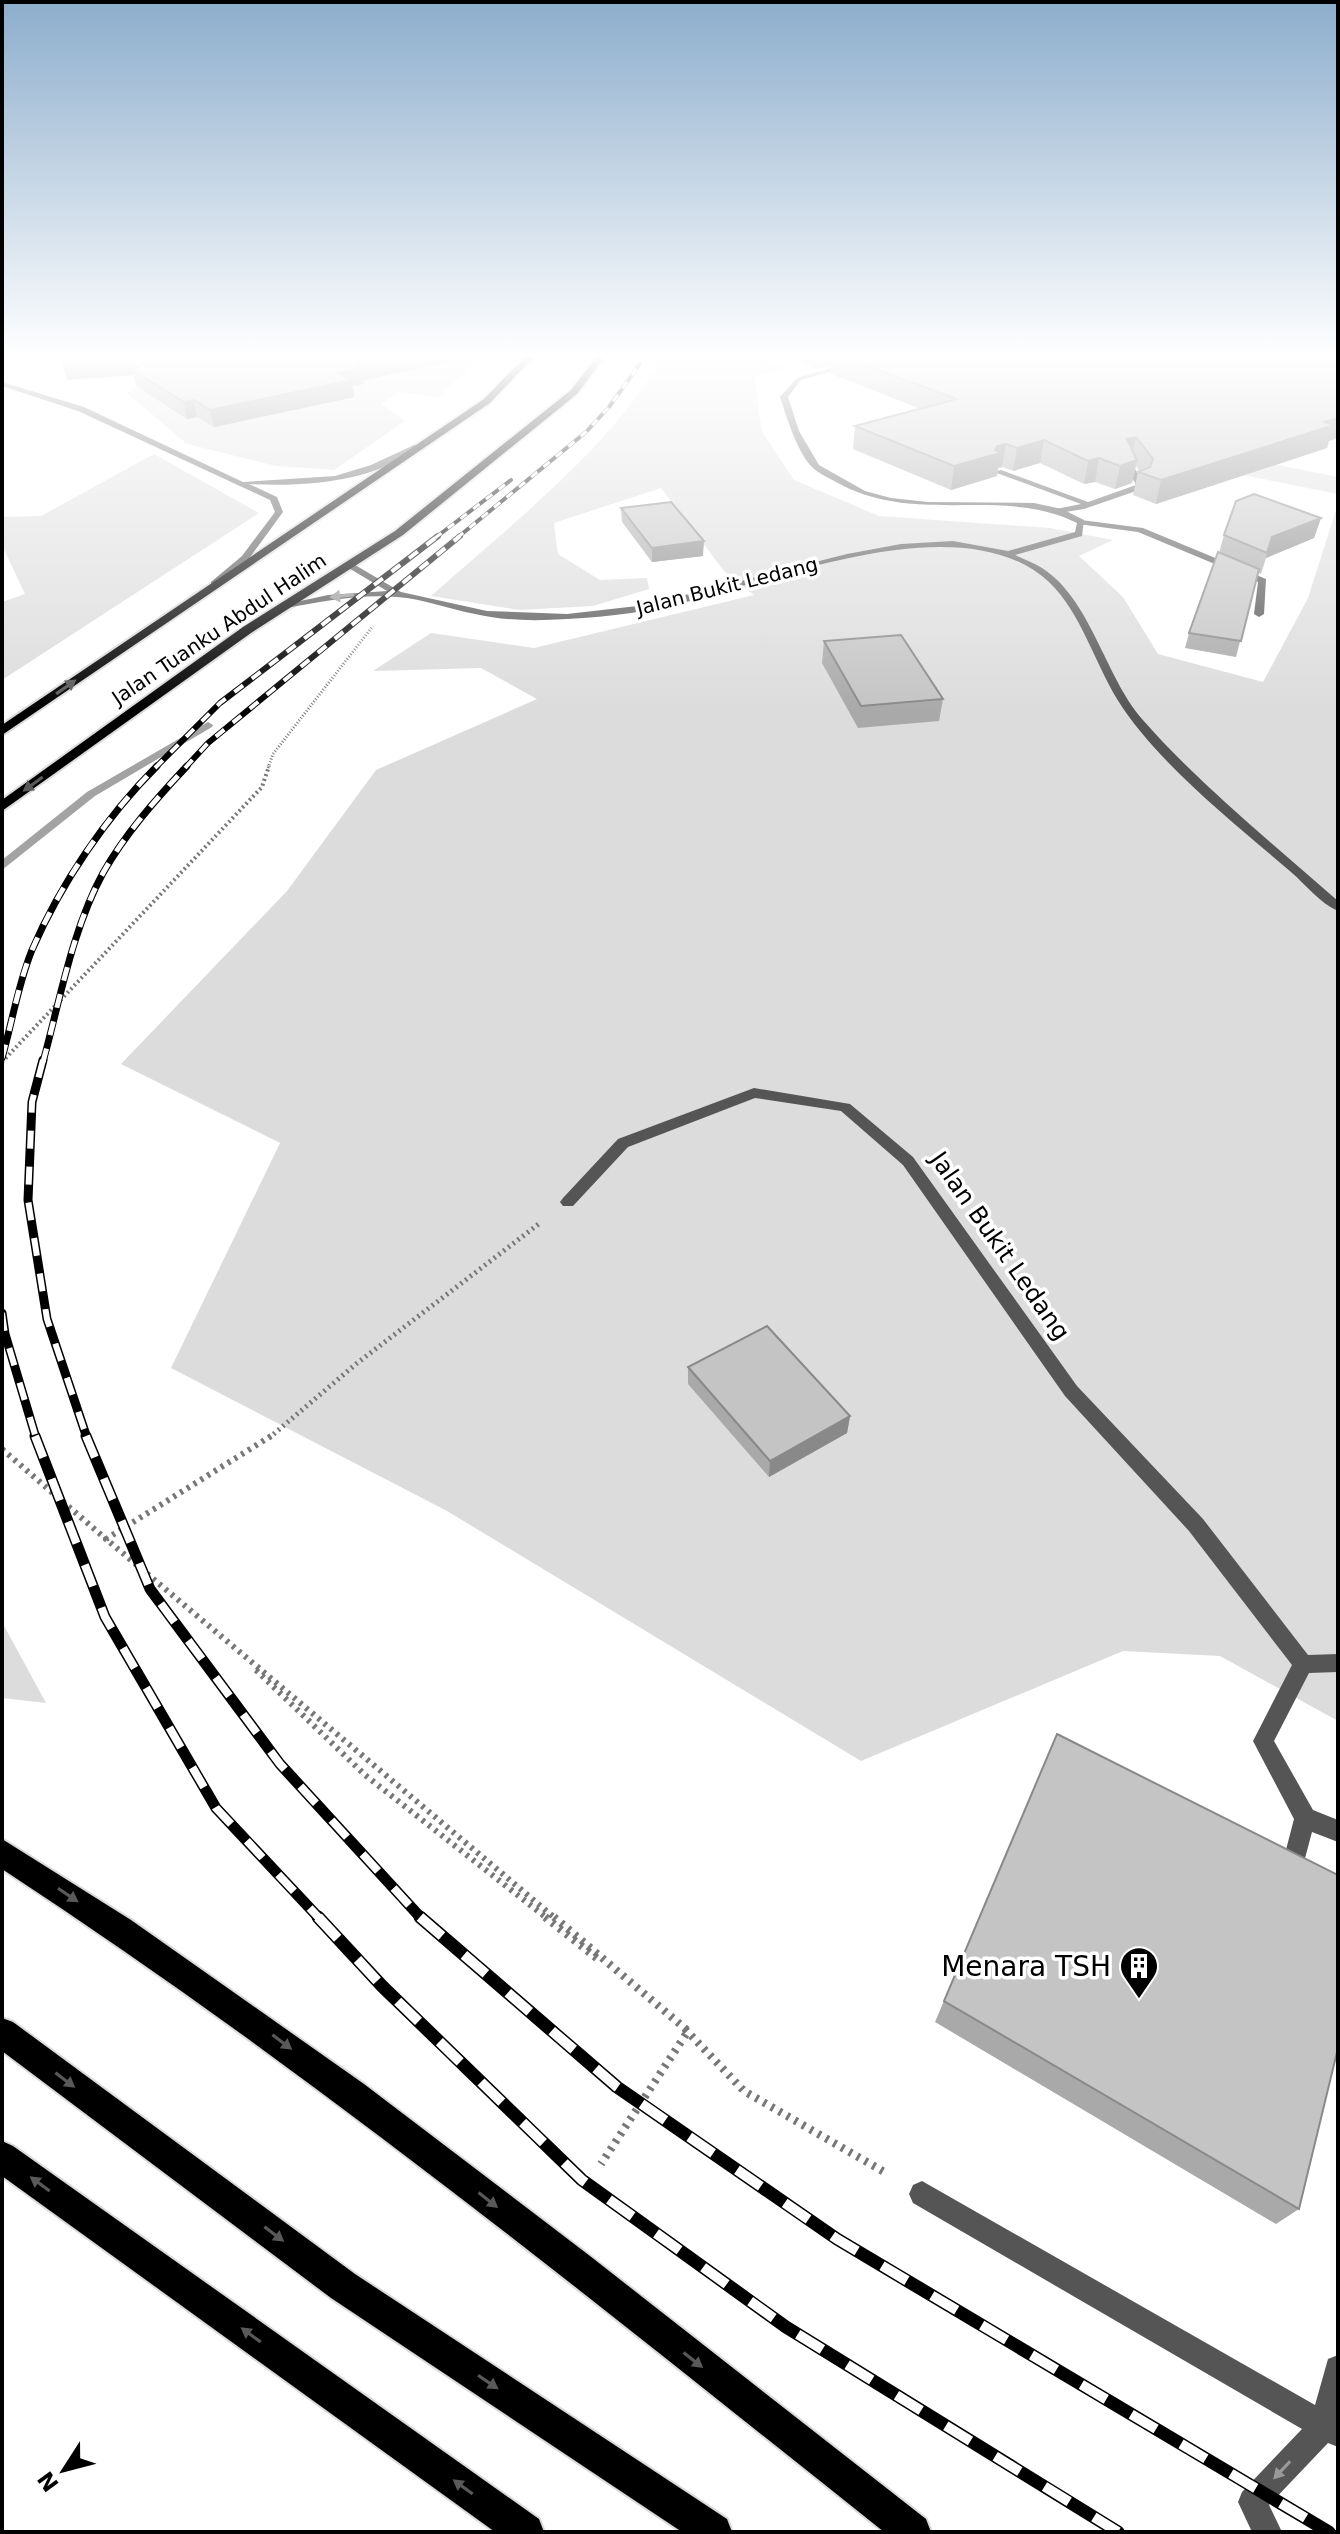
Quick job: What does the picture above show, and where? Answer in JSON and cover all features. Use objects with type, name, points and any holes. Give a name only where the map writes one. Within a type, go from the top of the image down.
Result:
[{"type":"main road","name":"Jalan Tuanku Abdul Halim","points":[[2,731],[210,588],[382,475]]},
{"type":"main road","name":"Jalan Tuanku Abdul Halim","points":[[2,807],[247,630],[408,527],[472,475]]},
{"type":"main road","points":[[2,1853],[242,2012],[913,2532]]},
{"type":"main road","points":[[2,2033],[343,2286],[714,2532]]},
{"type":"main road","points":[[2,2157],[526,2532]]},
{"type":"street","points":[[210,588],[245,558],[279,512],[274,499],[228,475]]},
{"type":"street","points":[[241,481],[290,484],[351,475]]},
{"type":"street","points":[[828,475],[862,493],[891,500],[1034,505],[1059,511],[1081,522],[1140,530],[1263,581],[1259,614]]},
{"type":"street","points":[[1007,475],[1088,504]]},
{"type":"street","points":[[1059,511],[1141,486],[1134,475]]},
{"type":"street","name":"Jalan Bukit Ledang","points":[[1008,554],[1079,534],[1081,522]]},
{"type":"street","name":"Jalan Bukit Ledang","points":[[287,605],[351,595],[398,594],[489,614],[585,615],[662,605],[755,583],[856,553],[915,545],[974,546],[1008,554],[1037,568],[1059,585],[1116,690],[1135,717],[1205,788],[1338,907]]},
{"type":"street","name":"Jalan Bukit Ledang","points":[[350,565],[398,594]]},
{"type":"street","name":"Jalan Bukit Ledang","points":[[568,1202],[623,1143],[754,1093],[845,1107],[908,1161],[1071,1391],[1196,1525],[1303,1664]]},
{"type":"street","points":[[1338,1663],[1303,1664],[1263,1741],[1305,1818],[1338,1831]]},
{"type":"street","points":[[1292,1869],[1305,1818]]},
{"type":"street","points":[[922,2194],[1331,2430]]},
{"type":"street","points":[[1267,2532],[1252,2502],[1331,2430],[1338,2369]]},
{"type":"path","points":[[2,1062],[262,787],[273,754],[398,594]]},
{"type":"path","points":[[106,1539],[264,1442],[356,1364],[568,1202]]},
{"type":"path","points":[[2,1449],[688,2031],[744,2091],[922,2194]]},
{"type":"path","points":[[106,1539],[206,1623],[365,1775],[688,2031]]},
{"type":"path","points":[[601,2164],[688,2031]]},
{"type":"shaded area","points":[[115,475],[192,475],[259,513],[2,680],[2,602],[25,594],[2,545],[2,517],[41,516]]},
{"type":"shaded area","points":[[566,475],[791,475],[794,480],[879,516],[1050,528],[1113,540],[1079,556],[1123,597],[1158,654],[1263,682],[1308,598],[1338,504],[1338,1721],[1220,1656],[1123,1651],[861,1761],[447,1511],[171,1368],[280,1143],[121,1064],[287,891],[376,770],[537,699],[481,668],[373,671],[431,633],[534,648],[754,595],[724,571],[661,488],[554,523],[558,554],[600,580],[647,578],[649,589],[593,606],[519,610],[431,596]]},
{"type":"shaded area","points":[[1244,475],[1338,477],[1338,494]]},
{"type":"shaded area","points":[[2,1622],[46,1703],[2,1698]]},
{"type":"building","points":[[1147,475],[1176,475],[1161,480]]},
{"type":"building","points":[[1254,494],[1321,518],[1272,537],[1267,553],[1224,535],[1236,501]]},
{"type":"building","points":[[671,502],[704,541],[652,548],[621,508]]},
{"type":"building","points":[[1218,552],[1259,569],[1241,641],[1189,633]]},
{"type":"building","points":[[901,635],[943,699],[861,706],[824,641]]},
{"type":"building","points":[[767,1326],[850,1416],[770,1461],[688,1367]]},
{"type":"building","name":"Menara TSH","points":[[1057,1734],[1338,1875],[1338,2048],[1299,2209],[944,2001]]},
{"type":"waterway","points":[[2,866],[91,794],[208,725]]},
{"type":"railway","points":[[457,538],[533,475]]},
{"type":"railway","points":[[435,538],[511,480]]},
{"type":"railway","points":[[157,766],[220,703],[438,536]]},
{"type":"railway","points":[[185,768],[208,743],[460,536]]},
{"type":"railway","points":[[2,1058],[27,963],[57,900],[103,829],[157,766]]},
{"type":"railway","points":[[43,1062],[68,966],[92,895],[131,831],[187,766]]},
{"type":"railway","points":[[43,1060],[32,1102],[28,1200],[47,1319],[87,1438]]},
{"type":"railway","points":[[2,1313],[5,1334],[36,1438]]},
{"type":"railway","points":[[35,1436],[105,1617],[216,1808],[320,1919]]},
{"type":"railway","points":[[86,1436],[150,1589],[280,1764],[421,1918]]},
{"type":"railway","points":[[318,1917],[382,1986],[582,2180],[786,2327],[1118,2532]]},
{"type":"railway","points":[[421,1918],[617,2087],[837,2239],[1329,2532]]},
{"type":"place","name":"Menara TSH","points":[[1139,2000]]}]
